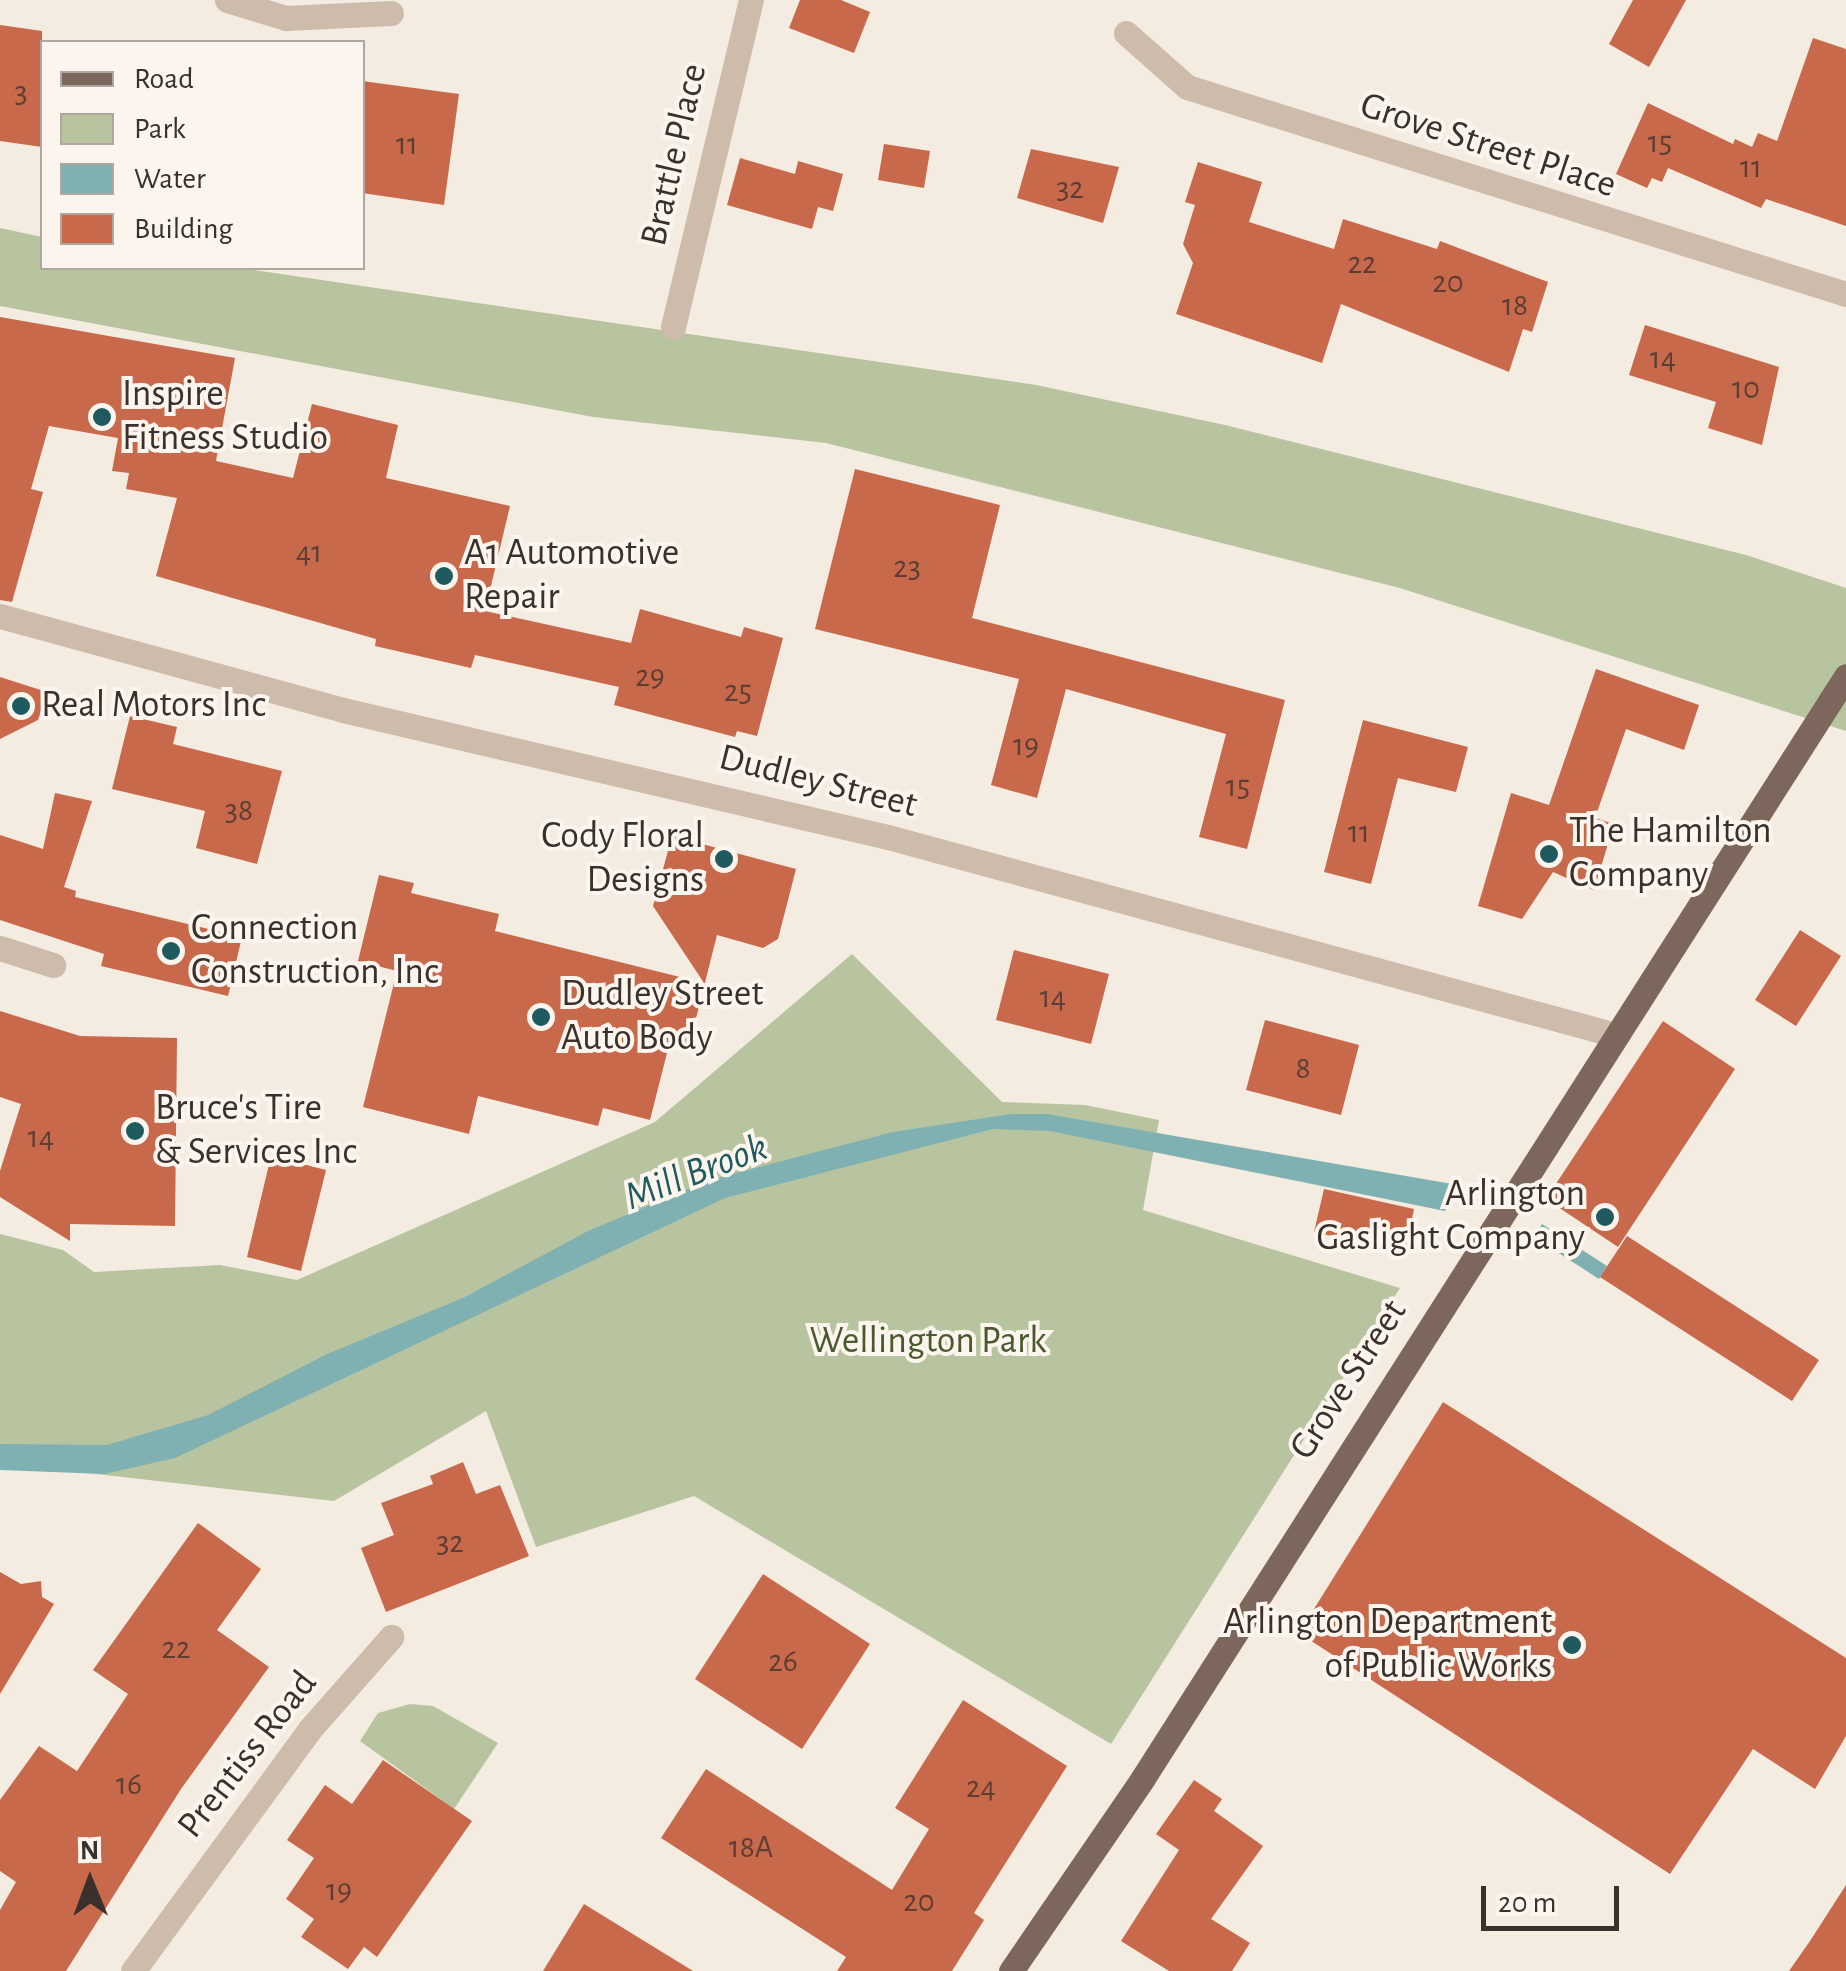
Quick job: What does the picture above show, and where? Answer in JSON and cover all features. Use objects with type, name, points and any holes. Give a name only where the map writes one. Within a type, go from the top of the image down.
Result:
[{"type":"main road","name":"Grove Street","points":[[1011,1971],[1143,1778],[1846,676]]},
{"type":"street","points":[[227,0],[286,18],[391,13]]},
{"type":"street","name":"Brattle Place","points":[[673,327],[751,0]]},
{"type":"street","name":"Grove Street Place","points":[[1126,33],[1186,87],[1846,294]]},
{"type":"street","name":"Dudley Street","points":[[0,616],[343,710],[888,836],[1616,1034]]},
{"type":"street","points":[[0,948],[54,964]]},
{"type":"street","name":"Prentiss Road","points":[[133,1971],[310,1729],[392,1637]]},
{"type":"green space","points":[[0,228],[40,237],[40,270],[254,270],[1036,385],[1225,425],[1746,555],[1846,588],[1846,731],[1400,588],[826,443],[593,417],[0,306]]},
{"type":"green space","name":"Wellington Park","points":[[852,954],[1002,1102],[1085,1105],[1159,1120],[1143,1210],[1400,1288],[1111,1744],[694,1496],[536,1547],[486,1411],[334,1501],[0,1463],[0,1234],[63,1250],[94,1272],[220,1265],[297,1280],[655,1122]]},
{"type":"green space","points":[[410,1704],[433,1706],[498,1743],[454,1809],[360,1741],[378,1713]]},
{"type":"water","points":[[1011,1114],[1047,1114],[1458,1185],[1445,1211],[1050,1131],[993,1129],[725,1198],[175,1458],[104,1474],[0,1470],[0,1444],[107,1445],[208,1415],[325,1355],[465,1297],[588,1231],[710,1180],[893,1132]]},
{"type":"water","points":[[1542,1224],[1607,1266],[1599,1279],[1534,1237]]},
{"type":"building","points":[[800,0],[841,0],[870,12],[854,53],[789,28]]},
{"type":"building","points":[[1633,0],[1686,0],[1649,67],[1609,44]]},
{"type":"building","points":[[0,25],[42,31],[40,147],[0,141]]},
{"type":"building","points":[[1813,38],[1846,49],[1846,226],[1766,199],[1761,208],[1668,168],[1662,182],[1652,178],[1647,188],[1616,174],[1648,103],[1733,144],[1735,139],[1752,147],[1758,133],[1777,141]]},
{"type":"building","points":[[365,81],[459,94],[444,205],[365,193]]},
{"type":"building","points":[[884,144],[930,151],[924,188],[878,180]]},
{"type":"building","points":[[1031,149],[1119,167],[1103,223],[1017,198]]},
{"type":"building","points":[[740,158],[795,174],[798,161],[843,174],[833,211],[818,207],[812,229],[727,205]]},
{"type":"building","points":[[1198,162],[1262,182],[1249,222],[1334,249],[1343,219],[1437,249],[1440,241],[1548,282],[1532,332],[1523,329],[1509,372],[1341,304],[1322,363],[1176,314],[1193,263],[1183,244],[1195,205],[1185,202]]},
{"type":"building","points":[[0,317],[235,358],[216,461],[293,478],[312,404],[398,425],[386,478],[510,506],[485,611],[631,643],[640,609],[741,637],[744,627],[783,638],[757,736],[737,731],[735,737],[614,705],[619,687],[475,655],[471,668],[375,646],[376,639],[156,576],[177,498],[126,489],[129,473],[112,471],[118,438],[49,426],[31,489],[43,492],[12,602],[0,600]]},
{"type":"building","points":[[1645,325],[1779,367],[1762,445],[1708,428],[1716,402],[1629,375]]},
{"type":"building","points":[[855,469],[1000,505],[972,618],[1285,700],[1247,849],[1199,837],[1226,734],[1066,689],[1037,798],[991,785],[1019,679],[815,629]]},
{"type":"building","points":[[1596,669],[1699,705],[1684,750],[1626,729],[1595,818],[1614,824],[1594,890],[1553,872],[1522,919],[1478,906],[1511,793],[1549,805]]},
{"type":"building","name":"Real Motors Inc","points":[[0,677],[47,692],[38,720],[0,739]]},
{"type":"building","points":[[130,716],[177,727],[173,744],[282,771],[257,864],[196,848],[205,811],[112,789]]},
{"type":"building","points":[[1363,720],[1468,747],[1456,792],[1398,778],[1371,884],[1324,872]]},
{"type":"building","points":[[55,793],[92,801],[64,887],[76,891],[75,897],[242,937],[228,996],[101,966],[104,954],[0,920],[0,835],[43,849]]},
{"type":"building","name":"Dudley Street Auto Body","points":[[672,836],[796,869],[778,939],[763,948],[717,935],[688,1050],[669,1045],[650,1120],[603,1108],[598,1126],[478,1096],[469,1134],[363,1107],[397,971],[358,961],[379,875],[414,883],[411,893],[499,914],[495,931],[704,983],[653,906]]},
{"type":"building","points":[[1800,930],[1841,956],[1796,1026],[1755,1000]]},
{"type":"building","points":[[1014,950],[1109,974],[1091,1044],[996,1020]]},
{"type":"building","points":[[0,1011],[80,1036],[177,1038],[175,1226],[70,1224],[70,1241],[0,1197],[0,1171],[21,1104],[0,1097]]},
{"type":"building","points":[[1265,1020],[1359,1045],[1341,1115],[1246,1090]]},
{"type":"building","name":"Arlington Gaslight Company","points":[[1663,1021],[1735,1069],[1618,1247],[1546,1199]]},
{"type":"building","points":[[271,1156],[326,1170],[301,1271],[247,1257]]},
{"type":"building","points":[[1324,1189],[1414,1209],[1405,1253],[1314,1232]]},
{"type":"building","points":[[1627,1236],[1819,1360],[1792,1401],[1600,1277]]},
{"type":"building","name":"Arlington Department of Public Works","points":[[1443,1402],[1846,1658],[1846,1736],[1815,1789],[1753,1749],[1670,1874],[1299,1633]]},
{"type":"building","points":[[463,1462],[476,1494],[500,1485],[529,1556],[386,1612],[361,1548],[394,1535],[381,1503],[433,1484],[430,1476]]},
{"type":"building","points":[[198,1523],[261,1569],[217,1630],[269,1667],[181,1789],[66,1971],[0,1971],[0,1910],[16,1882],[0,1871],[0,1800],[39,1746],[77,1771],[128,1694],[93,1670]]},
{"type":"building","points":[[0,1572],[21,1584],[41,1581],[42,1597],[54,1604],[0,1694]]},
{"type":"building","points":[[763,1574],[870,1644],[802,1749],[695,1679]]},
{"type":"building","points":[[963,1700],[1067,1766],[974,1913],[984,1920],[952,1971],[837,1971],[846,1957],[661,1838],[706,1769],[892,1890],[929,1829],[895,1808]]},
{"type":"building","points":[[383,1760],[472,1821],[377,1957],[364,1947],[348,1969],[301,1937],[314,1919],[286,1899],[314,1858],[287,1840],[325,1785],[352,1804]]},
{"type":"building","points":[[1194,1780],[1222,1799],[1214,1811],[1263,1846],[1211,1919],[1250,1943],[1232,1971],[1169,1971],[1121,1941],[1179,1850],[1156,1834]]},
{"type":"building","points":[[1846,1885],[1846,1971],[1789,1971],[1810,1941]]},
{"type":"building","points":[[584,1904],[693,1971],[543,1971]]},
{"type":"place","name":"Inspire Fitness Studio","points":[[102,417]]},
{"type":"place","name":"A1 Automotive Repair","points":[[444,576]]},
{"type":"place","name":"Real Motors Inc","points":[[21,706]]},
{"type":"place","name":"The Hamilton Company","points":[[1549,854]]},
{"type":"place","name":"Cody Floral Designs","points":[[724,859]]},
{"type":"place","name":"Connection Construction, Inc","points":[[171,951]]},
{"type":"place","name":"Dudley Street Auto Body","points":[[541,1017]]},
{"type":"place","name":"Bruce's Tire & Services Inc","points":[[135,1131]]},
{"type":"place","name":"Arlington Gaslight Company","points":[[1605,1217]]},
{"type":"place","name":"Arlington Department of Public Works","points":[[1572,1645]]},
{"type":"water label","name":"Mill Brook","points":[[696,1172]]}]
